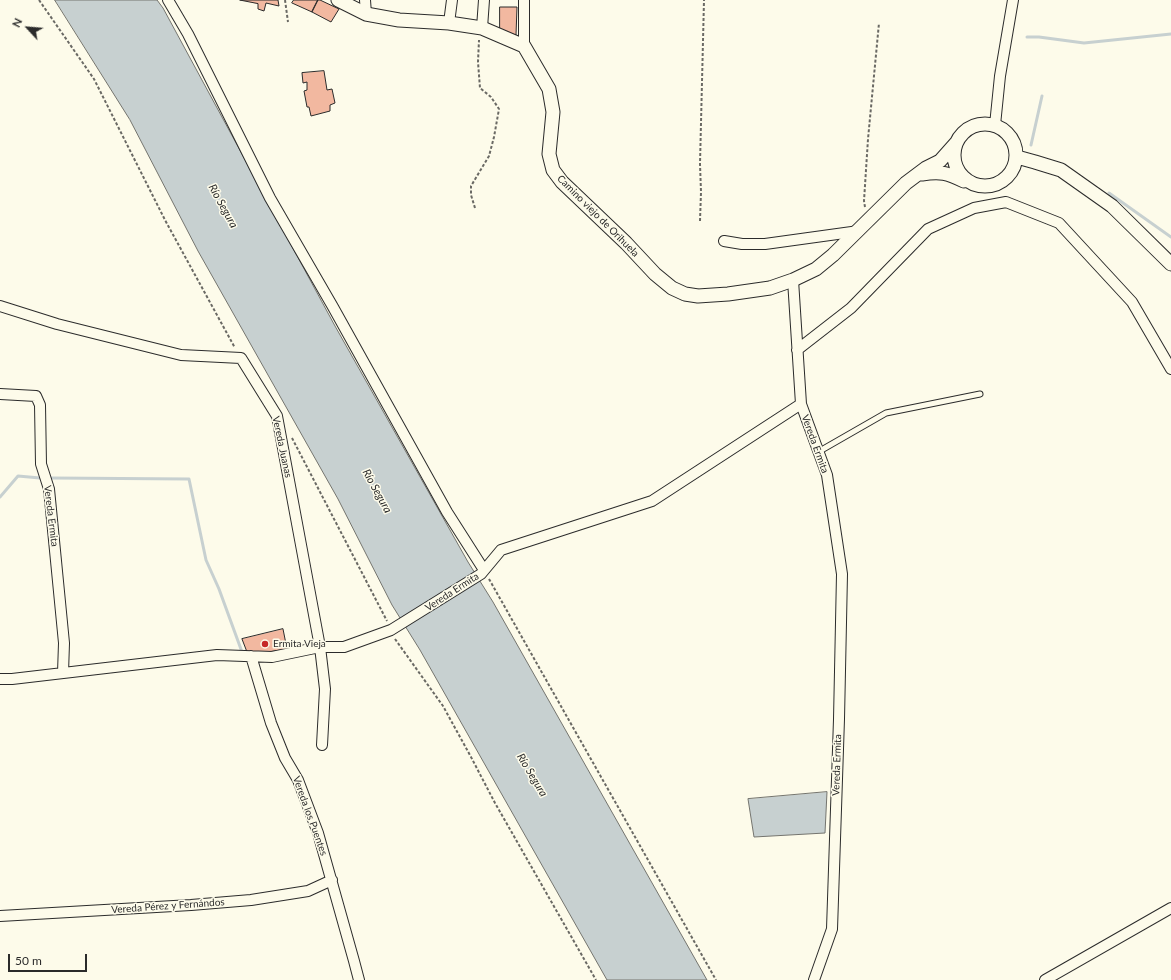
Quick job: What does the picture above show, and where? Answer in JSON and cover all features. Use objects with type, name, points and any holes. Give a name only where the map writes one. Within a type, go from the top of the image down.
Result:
[{"type":"main road","points":[[338,0],[366,14],[399,20],[449,23],[481,28],[524,46]]},
{"type":"main road","name":"Camino viejo de Orihuela","points":[[524,46],[549,89],[553,112],[549,154],[553,170],[562,182],[626,243],[655,274],[672,288],[685,294],[698,296],[728,294],[770,288],[793,280],[816,269],[872,218],[906,183],[926,168],[940,160],[956,143]]},
{"type":"main road","points":[[981,124],[995,125],[1008,133],[1014,144],[1017,158],[1015,166],[1005,180],[991,186],[975,185],[965,180],[959,174],[954,161],[956,143],[966,130],[981,124]]},
{"type":"main road","points":[[1017,158],[1061,170],[1112,206],[1171,264]]},
{"type":"main road","name":"Camino viejo de Orihuela","points":[[918,175],[934,172],[948,173],[975,185]]},
{"type":"street","points":[[168,0],[188,34],[270,198],[333,306],[447,512],[483,572]]},
{"type":"street","points":[[366,0],[366,14]]},
{"type":"street","points":[[449,23],[452,0]]},
{"type":"street","points":[[481,28],[484,0]]},
{"type":"street","points":[[524,0],[524,46]]},
{"type":"street","points":[[995,125],[1000,76],[1013,0]]},
{"type":"street","points":[[797,350],[851,308],[928,229],[974,208],[1006,202],[1059,223],[1132,302],[1171,369]]},
{"type":"street","points":[[724,241],[742,244],[765,244],[859,230]]},
{"type":"street","points":[[793,280],[801,404]]},
{"type":"street","points":[[0,306],[57,324],[181,355],[241,358]]},
{"type":"street","name":"Vereda Juanas","points":[[241,358],[277,416],[320,647]]},
{"type":"street","name":"Vereda Ermita","points":[[0,394],[36,396],[40,405],[41,464],[50,497],[64,643],[63,673]]},
{"type":"street","name":"Vereda Ermita","points":[[0,679],[12,679],[217,655],[272,657],[320,647],[344,647],[392,630],[483,572],[501,550],[652,501],[801,404],[827,475],[842,574],[832,928],[814,980]]},
{"type":"street","points":[[320,647],[325,689],[322,746]]},
{"type":"street","name":"Vereda los Puentes","points":[[251,656],[271,723],[285,758],[298,780],[318,833],[358,980]]},
{"type":"street","name":"Vereda Pérez y Fernándos","points":[[0,916],[192,905],[251,900],[308,891],[332,880]]},
{"type":"street","points":[[1045,980],[1171,908]]},
{"type":"lane","points":[[818,452],[886,413],[980,394]]},
{"type":"path","points":[[39,0],[94,79],[165,220],[241,358]]},
{"type":"path","points":[[285,0],[288,22]]},
{"type":"path","points":[[700,221],[704,0]]},
{"type":"path","points":[[872,218],[866,210],[864,201],[878,23]]},
{"type":"path","points":[[475,208],[471,195],[471,186],[489,156],[499,109],[491,97],[480,88],[478,62],[481,28]]},
{"type":"path","points":[[291,435],[392,630],[394,638],[443,706],[495,803],[596,980]]},
{"type":"path","points":[[483,572],[716,980]]},
{"type":"water","name":"Río Segura","points":[[55,0],[157,0],[163,8],[335,326],[707,980],[607,980],[420,650],[392,605],[338,499],[198,251],[130,120]]},
{"type":"water","points":[[827,792],[825,833],[754,837],[748,799]]},
{"type":"building","points":[[240,0],[278,0],[279,6],[266,3],[264,11],[258,9],[258,4]]},
{"type":"building","points":[[294,0],[318,0],[312,12],[292,3]]},
{"type":"building","points":[[318,0],[339,9],[331,22],[312,12]]},
{"type":"building","points":[[500,7],[517,7],[516,35],[500,31]]},
{"type":"building","points":[[324,71],[327,90],[332,89],[335,103],[330,105],[330,111],[311,116],[309,107],[307,107],[304,91],[307,90],[307,82],[303,83],[302,73]]},
{"type":"building","name":"Ermita Vieja","points":[[283,629],[287,649],[267,652],[247,652],[242,639]]},
{"type":"waterway","points":[[1027,37],[1039,37],[1084,43],[1171,34]]},
{"type":"waterway","points":[[1031,145],[1042,96]]},
{"type":"waterway","points":[[1109,193],[1171,237]]},
{"type":"waterway","points":[[0,497],[18,476],[40,478]]},
{"type":"waterway","points":[[52,478],[189,479],[206,560],[219,589],[242,652]]},
{"type":"place","name":"Ermita Vieja","points":[[265,644]]}]
